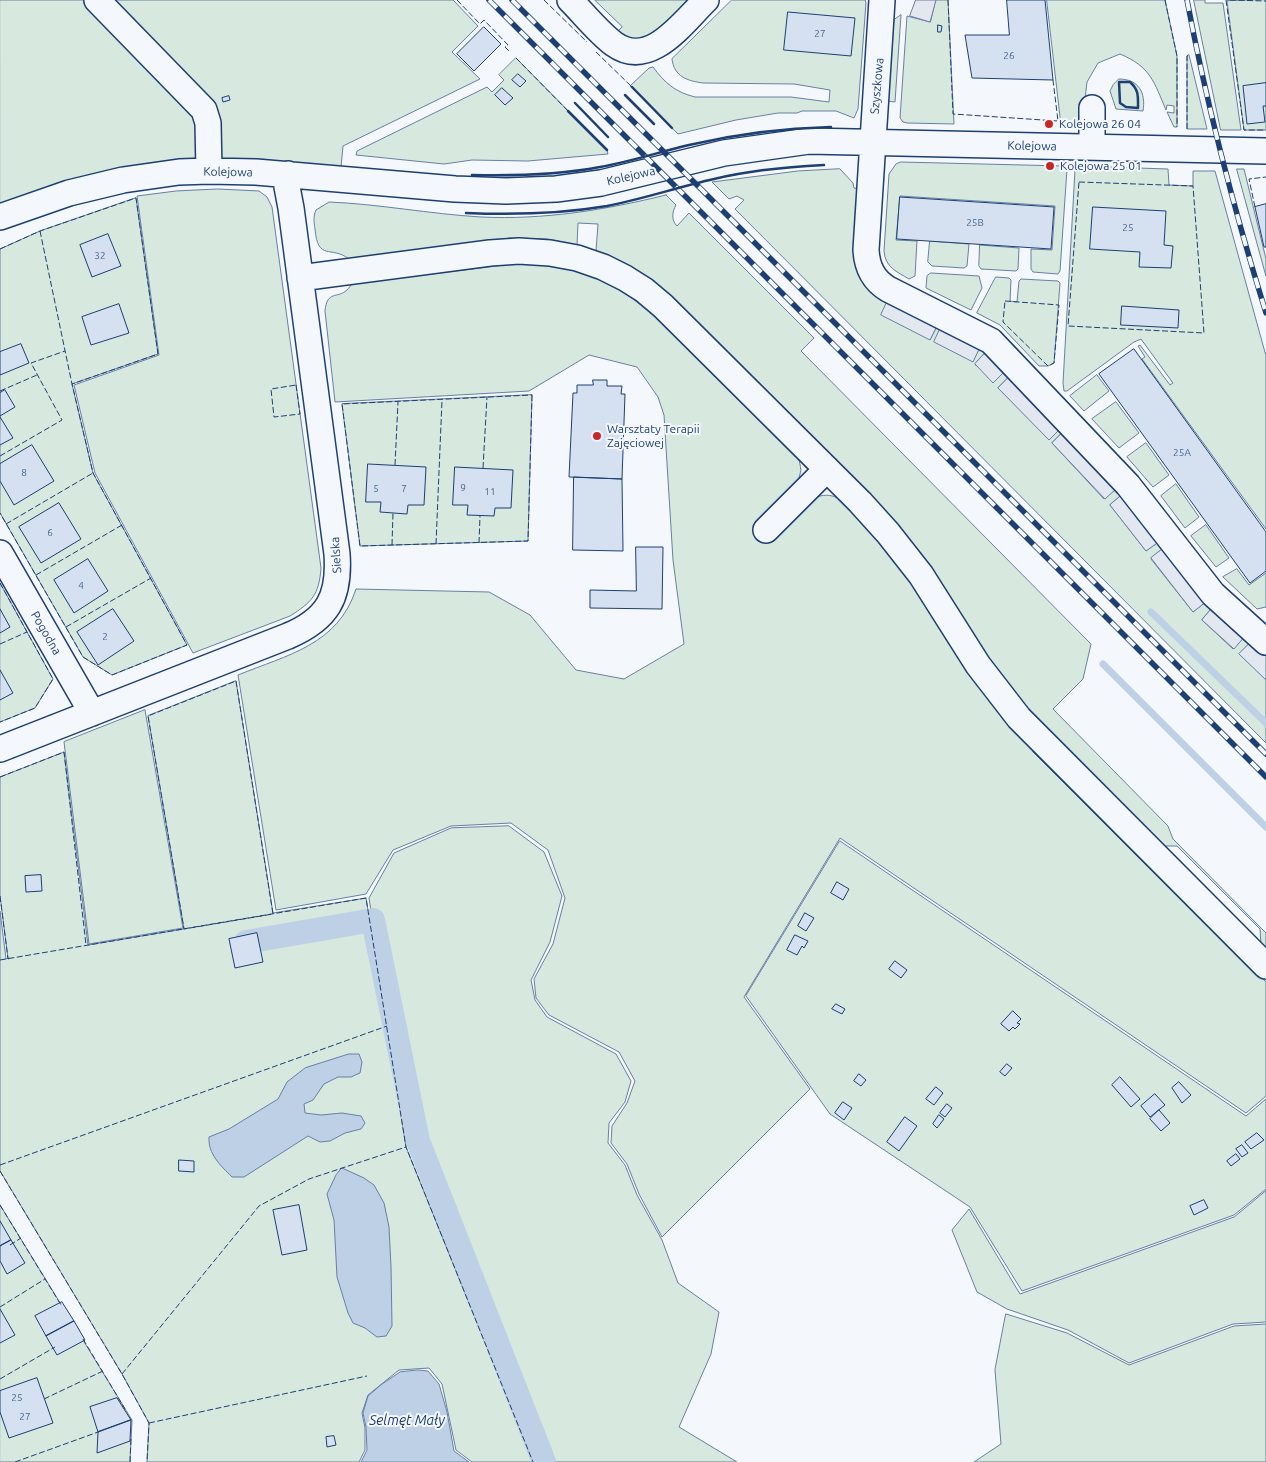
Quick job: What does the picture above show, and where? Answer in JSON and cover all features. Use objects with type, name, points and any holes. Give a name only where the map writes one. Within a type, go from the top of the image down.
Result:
[{"type":"street","points":[[96,0],[194,97],[204,110],[208,123],[209,171]]},
{"type":"street","points":[[570,0],[615,44],[627,50],[641,51],[655,48],[661,44],[706,0]]},
{"type":"street","name":"Szyszkowa","points":[[882,0],[882,30],[866,250],[867,263],[876,278],[888,289],[991,341],[1128,485],[1214,594],[1263,634]]},
{"type":"street","name":"Szyszkowa","points":[[882,30],[895,0]]},
{"type":"street","points":[[1092,108],[1092,147]]},
{"type":"street","name":"Kolejowa","points":[[0,217],[70,193],[123,180],[179,172],[209,171],[288,174],[454,189],[530,191],[601,183],[706,157],[768,146],[826,140],[1266,150]]},
{"type":"street","name":"Sielska","points":[[0,749],[303,630],[316,621],[328,608],[336,591],[339,574],[287,187],[288,174]]},
{"type":"street","points":[[300,278],[506,252],[550,253],[591,262],[630,281],[663,306],[874,517],[910,560],[978,665],[1019,718],[1266,966]]},
{"type":"street","points":[[766,530],[827,469]]},
{"type":"street","name":"Pogodna","points":[[0,553],[92,713]]},
{"type":"shaded area","points":[[0,0],[453,0],[478,26],[452,52],[480,79],[343,146],[341,167],[222,159],[215,152],[203,153],[196,159],[142,165],[83,177],[0,205]]},
{"type":"shaded area","points":[[595,0],[690,0],[659,32],[643,39],[635,40],[617,32],[622,27]]},
{"type":"shaded area","points":[[732,0],[865,0],[858,109],[854,118],[836,111],[778,113],[736,120],[678,134],[630,86],[649,68],[653,67],[676,90],[695,97],[791,97],[829,102],[830,90],[794,84],[703,83],[692,81],[679,74],[673,65],[672,59]]},
{"type":"shaded area","points":[[916,0],[936,0],[930,22],[910,16]]},
{"type":"shaded area","points":[[936,0],[948,0],[954,124],[903,122],[900,118],[907,16],[930,22]]},
{"type":"shaded area","points":[[1047,0],[1165,0],[1177,56],[1177,127],[1174,127],[1167,112],[1174,113],[1174,106],[1167,105],[1166,110],[1150,76],[1139,64],[1120,54],[1098,63],[1087,82],[1084,108],[1077,123],[1061,122]]},
{"type":"shaded area","points":[[1194,0],[1205,0],[1205,3],[1223,3],[1241,130],[1221,130]]},
{"type":"shaded area","points":[[1266,0],[1266,130],[1244,130],[1227,1]]},
{"type":"shaded area","points":[[901,15],[895,102],[887,101],[894,20]]},
{"type":"shaded area","points":[[1189,55],[1207,129],[1187,129],[1187,56]]},
{"type":"shaded area","points":[[516,58],[607,150],[608,154],[528,161],[472,160],[444,164],[356,155],[357,151],[487,87],[492,92],[504,80],[499,75]]},
{"type":"shaded area","points":[[1119,79],[1132,81],[1140,88],[1144,104],[1143,111],[1116,109],[1110,91]]},
{"type":"shaded area","points":[[901,162],[1064,166],[1067,169],[1060,271],[1058,274],[1033,272],[1031,269],[1031,249],[1052,250],[1055,206],[900,196],[896,240],[917,241],[915,276],[909,279],[896,271],[889,265],[884,251],[889,174],[896,164]]},
{"type":"shaded area","points":[[1079,166],[1168,169],[1169,185],[1193,186],[1193,171],[1215,171],[1266,356],[1266,529],[1142,359],[1145,357],[1138,346],[1140,345],[1170,385],[1173,383],[1141,339],[1134,342],[1067,391],[1064,391],[1075,170]]},
{"type":"shaded area","points":[[840,169],[853,183],[854,188],[860,189],[856,253],[930,340],[937,326],[973,361],[980,347],[986,352],[975,365],[1005,371],[1010,376],[998,388],[1049,439],[1061,428],[1064,431],[1052,443],[1104,499],[1117,488],[1123,494],[1110,505],[1146,551],[1160,541],[1165,547],[1151,559],[1193,612],[1207,601],[1213,607],[1202,620],[1233,649],[1245,636],[1251,642],[1240,654],[1266,680],[1266,743],[735,209],[744,200],[737,196],[729,199],[712,182],[798,171]]},
{"type":"shaded area","points":[[1237,169],[1244,169],[1266,259],[1266,276]]},
{"type":"shaded area","points":[[218,189],[259,191],[267,197],[272,207],[321,568],[318,585],[313,597],[298,611],[290,616],[193,653],[95,473],[74,385],[159,355],[137,196],[176,191]]},
{"type":"shaded area","points":[[666,195],[676,205],[673,216],[677,226],[689,213],[814,338],[801,351],[1091,644],[1083,679],[1053,709],[1168,826],[1173,839],[1266,933],[1266,951],[1261,945],[1260,929],[1177,846],[1161,846],[1050,735],[672,298],[637,271],[596,251],[598,224],[578,223],[577,245],[547,239],[510,238],[349,259],[337,253],[326,251],[319,246],[314,222],[316,210],[329,202],[462,216],[505,218],[574,213]]},
{"type":"shaded area","points":[[136,198],[158,354],[72,384],[93,473],[187,645],[112,675],[83,657],[0,513],[0,249],[40,231]]},
{"type":"shaded area","points":[[930,241],[969,244],[967,266],[964,268],[932,266],[928,262]]},
{"type":"shaded area","points":[[980,245],[1019,248],[1018,269],[1016,271],[981,269],[979,266]]},
{"type":"shaded area","points":[[512,264],[545,266],[574,271],[599,280],[643,306],[684,344],[799,459],[801,470],[798,482],[754,527],[820,496],[832,496],[843,501],[900,565],[1033,752],[1253,972],[1266,982],[1266,1096],[1246,1113],[840,838],[744,997],[810,1089],[662,1237],[639,1194],[627,1164],[611,1143],[612,1126],[627,1103],[635,1081],[619,1052],[549,1015],[536,998],[534,979],[553,944],[565,898],[548,850],[511,823],[451,826],[393,850],[366,894],[276,910],[238,675],[292,654],[324,636],[348,608],[356,589],[489,592],[530,615],[576,670],[624,679],[684,644],[673,560],[664,415],[658,397],[637,367],[589,355],[529,391],[335,402],[325,311],[326,304],[330,298],[343,293],[352,284]]},
{"type":"shaded area","points":[[931,273],[979,276],[982,288],[971,310],[926,288],[927,276]]},
{"type":"shaded area","points":[[996,277],[1009,278],[1011,280],[1010,301],[1017,302],[1019,281],[1021,279],[1058,281],[1060,283],[1054,363],[1048,366],[1039,366],[1000,325],[977,313]]},
{"type":"shaded area","points":[[888,300],[937,326],[930,340],[881,315]]},
{"type":"shaded area","points":[[941,327],[980,347],[973,362],[934,342]]},
{"type":"shaded area","points":[[986,352],[1005,371],[993,383],[975,364]]},
{"type":"shaded area","points":[[1097,375],[1109,391],[1084,411],[1070,396]]},
{"type":"shaded area","points":[[1010,376],[1061,428],[1049,440],[998,388]]},
{"type":"shaded area","points":[[532,395],[528,541],[360,546],[342,404]]},
{"type":"shaded area","points":[[1116,402],[1139,433],[1119,448],[1092,419]]},
{"type":"shaded area","points":[[1064,431],[1117,488],[1105,499],[1052,443]]},
{"type":"shaded area","points":[[1146,443],[1169,475],[1153,487],[1127,457]]},
{"type":"shaded area","points":[[1176,484],[1199,517],[1185,528],[1161,496]]},
{"type":"shaded area","points":[[1123,494],[1160,541],[1146,551],[1110,505]]},
{"type":"shaded area","points":[[1206,525],[1229,558],[1216,567],[1191,536]]},
{"type":"shaded area","points":[[1165,547],[1207,601],[1193,612],[1151,558]]},
{"type":"shaded area","points":[[1237,569],[1249,585],[1266,573],[1266,607],[1257,609],[1223,577]]},
{"type":"shaded area","points":[[0,583],[53,679],[35,708],[0,722]]},
{"type":"shaded area","points":[[1213,607],[1245,636],[1234,649],[1202,620]]},
{"type":"shaded area","points":[[1251,642],[1266,656],[1266,680],[1239,654]]},
{"type":"shaded area","points":[[236,681],[273,913],[366,898],[406,1147],[533,1462],[472,1462],[456,1450],[442,1384],[429,1368],[399,1370],[368,1395],[362,1413],[365,1428],[365,1450],[359,1462],[147,1462],[149,1423],[122,1374],[0,1171],[0,911],[6,959],[8,958],[0,896],[0,777],[64,752],[88,945],[184,929],[148,716]]},
{"type":"shaded area","points":[[145,710],[183,928],[89,944],[64,742]]},
{"type":"shaded area","points":[[509,826],[544,852],[562,896],[550,942],[531,980],[535,1000],[547,1017],[616,1054],[631,1081],[625,1102],[609,1123],[608,1143],[625,1165],[637,1195],[662,1240],[678,1283],[719,1312],[711,1354],[679,1427],[737,1462],[534,1462],[408,1146],[369,898],[394,853],[451,828]]},
{"type":"shaded area","points":[[840,841],[1246,1116],[1266,1099],[1266,1189],[1234,1215],[1022,1291],[970,1207],[830,1114],[746,996]]},
{"type":"shaded area","points":[[1266,1191],[1266,1322],[1233,1324],[1129,1363],[1068,1330],[1007,1309],[977,1292],[952,1230],[969,1209],[1020,1294],[1234,1217]]},
{"type":"shaded area","points":[[0,1205],[132,1420],[130,1462],[0,1462]]},
{"type":"shaded area","points":[[1006,1314],[1067,1333],[1129,1365],[1234,1326],[1266,1324],[1266,1462],[974,1462],[1001,1444],[995,1370]]},
{"type":"water","points":[[349,1054],[359,1054],[362,1062],[360,1073],[351,1077],[338,1077],[324,1084],[313,1100],[304,1104],[305,1113],[321,1115],[342,1113],[361,1116],[365,1123],[361,1129],[345,1133],[330,1141],[320,1142],[308,1136],[244,1177],[232,1177],[219,1164],[210,1149],[209,1137],[229,1129],[278,1099],[287,1082],[305,1068]]},
{"type":"water","points":[[342,1168],[374,1185],[384,1203],[389,1227],[392,1326],[386,1336],[377,1337],[365,1328],[353,1323],[337,1277],[334,1220],[327,1194],[336,1175]]},
{"type":"water","name":"Selmęt Mały","points":[[428,1371],[439,1384],[447,1412],[454,1451],[469,1462],[361,1462],[367,1450],[363,1413],[368,1396],[400,1372]]},
{"type":"building","points":[[1007,0],[1045,0],[1053,80],[972,78],[965,35],[1009,35]]},
{"type":"building","points":[[788,12],[855,18],[851,56],[784,50]]},
{"type":"building","points":[[938,25],[942,26],[941,32],[938,32]]},
{"type":"building","points":[[484,27],[501,44],[474,71],[457,54]]},
{"type":"building","points":[[518,74],[526,81],[520,87],[512,80]]},
{"type":"building","points":[[1266,83],[1266,106],[1263,106],[1265,122],[1247,124],[1243,86]]},
{"type":"building","points":[[502,88],[513,98],[505,105],[495,95]]},
{"type":"building","points":[[229,96],[230,100],[223,102],[222,98]]},
{"type":"building","points":[[900,197],[1054,207],[1051,249],[897,239]]},
{"type":"building","points":[[1266,204],[1266,247],[1264,247],[1255,207]]},
{"type":"building","points":[[1093,207],[1166,211],[1164,245],[1173,246],[1171,268],[1139,267],[1140,252],[1090,249]]},
{"type":"building","points":[[108,234],[121,266],[92,277],[80,245]]},
{"type":"building","points":[[119,304],[129,333],[91,345],[82,317]]},
{"type":"building","points":[[1122,306],[1179,310],[1178,328],[1121,325]]},
{"type":"building","points":[[21,344],[29,363],[0,375],[0,352]]},
{"type":"building","points":[[1134,349],[1266,532],[1266,571],[1250,583],[1099,374]]},
{"type":"building","name":"Warsztaty Terapii Zajęciowej","points":[[593,380],[607,380],[607,386],[622,386],[621,394],[625,394],[622,479],[569,477],[573,393],[577,393],[577,385],[593,385]]},
{"type":"building","points":[[5,390],[15,407],[0,416],[0,393]]},
{"type":"building","points":[[0,417],[13,438],[0,445]]},
{"type":"building","points":[[32,445],[54,481],[14,505],[0,481],[0,464]]},
{"type":"building","points":[[368,464],[426,467],[424,505],[408,505],[407,514],[380,512],[381,502],[366,502]]},
{"type":"building","points":[[455,467],[513,470],[511,508],[495,508],[494,516],[467,515],[468,505],[453,505]]},
{"type":"building","points":[[574,477],[622,479],[623,551],[573,550]]},
{"type":"building","points":[[59,503],[81,539],[41,563],[19,527]]},
{"type":"building","points":[[636,547],[663,547],[662,609],[590,608],[590,590],[636,591]]},
{"type":"building","points":[[88,559],[108,591],[74,613],[54,580]]},
{"type":"building","points":[[0,609],[10,627],[0,633]]},
{"type":"building","points":[[113,609],[134,641],[98,665],[77,632]]},
{"type":"building","points":[[0,670],[13,693],[0,700]]},
{"type":"building","points":[[41,875],[42,891],[26,892],[25,876]]},
{"type":"building","points":[[837,882],[849,889],[843,900],[831,893]]},
{"type":"building","points":[[805,913],[814,918],[806,931],[798,926]]},
{"type":"building","points":[[257,933],[263,962],[235,968],[229,939]]},
{"type":"building","points":[[795,935],[808,941],[804,948],[802,946],[797,955],[787,950]]},
{"type":"building","points":[[895,961],[907,970],[901,978],[889,969]]},
{"type":"building","points":[[836,1004],[845,1009],[842,1014],[832,1009]]},
{"type":"building","points":[[1013,1011],[1021,1019],[1017,1023],[1020,1024],[1015,1029],[1013,1027],[1009,1031],[1001,1024]]},
{"type":"building","points":[[1007,1064],[1012,1068],[1005,1076],[1000,1072]]},
{"type":"building","points":[[859,1074],[866,1080],[861,1086],[854,1081]]},
{"type":"building","points":[[1120,1077],[1140,1099],[1131,1107],[1112,1085]]},
{"type":"building","points":[[1179,1082],[1191,1095],[1182,1103],[1172,1088]]},
{"type":"building","points":[[936,1087],[943,1093],[934,1105],[926,1099]]},
{"type":"building","points":[[1155,1094],[1165,1105],[1150,1117],[1141,1106]]},
{"type":"building","points":[[843,1102],[852,1108],[844,1120],[835,1113]]},
{"type":"building","points":[[947,1104],[952,1108],[945,1117],[940,1113]]},
{"type":"building","points":[[1159,1110],[1170,1123],[1161,1131],[1150,1119]]},
{"type":"building","points":[[939,1115],[944,1119],[937,1128],[933,1124]]},
{"type":"building","points":[[905,1117],[917,1126],[899,1151],[887,1142]]},
{"type":"building","points":[[1257,1133],[1264,1140],[1251,1149],[1245,1142]]},
{"type":"building","points":[[1242,1145],[1248,1153],[1242,1157],[1236,1149]]},
{"type":"building","points":[[1236,1154],[1240,1159],[1231,1166],[1227,1161]]},
{"type":"building","points":[[179,1160],[194,1161],[194,1172],[179,1171]]},
{"type":"building","points":[[1204,1200],[1208,1208],[1194,1215],[1190,1206]]},
{"type":"building","points":[[299,1205],[307,1250],[282,1255],[273,1210]]},
{"type":"building","points":[[0,1221],[11,1240],[0,1246]]},
{"type":"building","points":[[11,1240],[25,1263],[7,1274],[0,1261],[0,1246]]},
{"type":"building","points":[[62,1302],[74,1321],[46,1336],[35,1316]]},
{"type":"building","points":[[0,1309],[15,1335],[0,1343]]},
{"type":"building","points":[[74,1321],[85,1340],[57,1355],[46,1336]]},
{"type":"building","points":[[37,1378],[53,1423],[9,1438],[0,1412],[0,1391]]},
{"type":"building","points":[[117,1398],[131,1420],[98,1432],[90,1407]]},
{"type":"building","points":[[131,1420],[130,1441],[97,1453],[98,1432]]},
{"type":"building","points":[[334,1436],[336,1445],[327,1447],[326,1437]]},
{"type":"waterway","points":[[1151,612],[1266,723]]},
{"type":"waterway","points":[[1103,664],[1266,827]]},
{"type":"waterway","points":[[246,942],[373,920],[418,1141],[544,1462]]},
{"type":"railway","points":[[489,0],[1266,777]]},
{"type":"railway","points":[[512,0],[1266,754]]},
{"type":"railway","points":[[1187,0],[1222,158],[1266,313]]},
{"type":"fence","points":[[457,0],[480,24],[484,20],[508,45],[505,47],[509,51]]},
{"type":"fence","points":[[544,0],[587,42]]},
{"type":"fence","points":[[948,0],[953,114],[1058,121],[1053,80]]},
{"type":"fence","points":[[1165,0],[1177,56],[1177,127]]},
{"type":"fence","points":[[1226,0],[1244,130],[1266,130]]},
{"type":"fence","points":[[1230,0],[1266,1]]},
{"type":"fence","points":[[596,52],[632,87]]},
{"type":"fence","points":[[1187,129],[1187,56],[1189,55]]},
{"type":"fence","points":[[516,58],[568,111]]},
{"type":"fence","points":[[1255,207],[1249,179],[1266,177]]},
{"type":"fence","points":[[1079,182],[1193,186],[1204,333],[1068,326],[1079,182]]},
{"type":"fence","points":[[0,249],[40,231],[136,198],[158,354],[72,384],[93,473],[187,645],[112,675],[83,657],[0,513]]},
{"type":"fence","points":[[40,231],[72,384]]},
{"type":"fence","points":[[1005,301],[1059,305],[1054,363],[1048,366],[1003,322],[1005,301]]},
{"type":"fence","points":[[0,456],[62,420],[31,363],[65,351]]},
{"type":"fence","points":[[0,391],[37,375]]},
{"type":"fence","points":[[296,385],[300,414],[274,417],[271,389],[296,385]]},
{"type":"fence","points":[[532,395],[528,541],[360,546],[342,404],[532,395]]},
{"type":"fence","points":[[483,468],[487,397]]},
{"type":"fence","points":[[436,544],[442,400]]},
{"type":"fence","points":[[395,465],[398,402]]},
{"type":"fence","points":[[6,524],[93,473]]},
{"type":"fence","points":[[392,545],[393,513]]},
{"type":"fence","points":[[479,543],[480,516]]},
{"type":"fence","points":[[36,575],[122,525]]},
{"type":"fence","points":[[66,627],[151,578]]},
{"type":"fence","points":[[0,583],[53,679],[35,708],[0,722]]},
{"type":"fence","points":[[0,644],[27,632]]},
{"type":"fence","points":[[236,681],[273,914],[184,929],[148,716],[236,681]]},
{"type":"fence","points":[[0,777],[64,752],[86,945]]},
{"type":"fence","points":[[0,896],[8,959],[10,958]]},
{"type":"fence","points":[[0,960],[366,898],[406,1147],[533,1462]]},
{"type":"fence","points":[[0,1165],[387,1026]]},
{"type":"fence","points":[[122,1374],[259,1206],[309,1179],[406,1147]]},
{"type":"fence","points":[[0,1171],[122,1374],[149,1423],[147,1462]]},
{"type":"fence","points":[[0,1205],[61,1305]]},
{"type":"fence","points":[[10,1245],[21,1238]]},
{"type":"fence","points":[[0,1307],[45,1279]]},
{"type":"fence","points":[[83,1339],[125,1409]]},
{"type":"fence","points":[[0,1379],[55,1347]]},
{"type":"fence","points":[[44,1399],[103,1371]]},
{"type":"fence","points":[[149,1423],[367,1376]]},
{"type":"fence","points":[[15,1462],[101,1431]]},
{"type":"fence","points":[[130,1462],[131,1437]]},
{"type":"wall","points":[[1119,82],[1130,82],[1135,88],[1138,97],[1138,108],[1126,107],[1120,103],[1119,82]]},
{"type":"wall","points":[[632,87],[672,128]]},
{"type":"wall","points":[[625,95],[654,124]]},
{"type":"wall","points":[[575,103],[608,137]]},
{"type":"wall","points":[[568,111],[607,150]]},
{"type":"wall","points":[[472,175],[536,174],[584,170],[724,138],[777,130],[831,127]]},
{"type":"wall","points":[[466,213],[536,213],[589,209],[741,173],[824,165]]},
{"type":"place","name":"Kolejowa 26 04","points":[[1049,124]]},
{"type":"place","name":"Kolejowa 25 01","points":[[1050,166]]},
{"type":"place","name":"Warsztaty Terapii Zajęciowej","points":[[597,436]]}]
